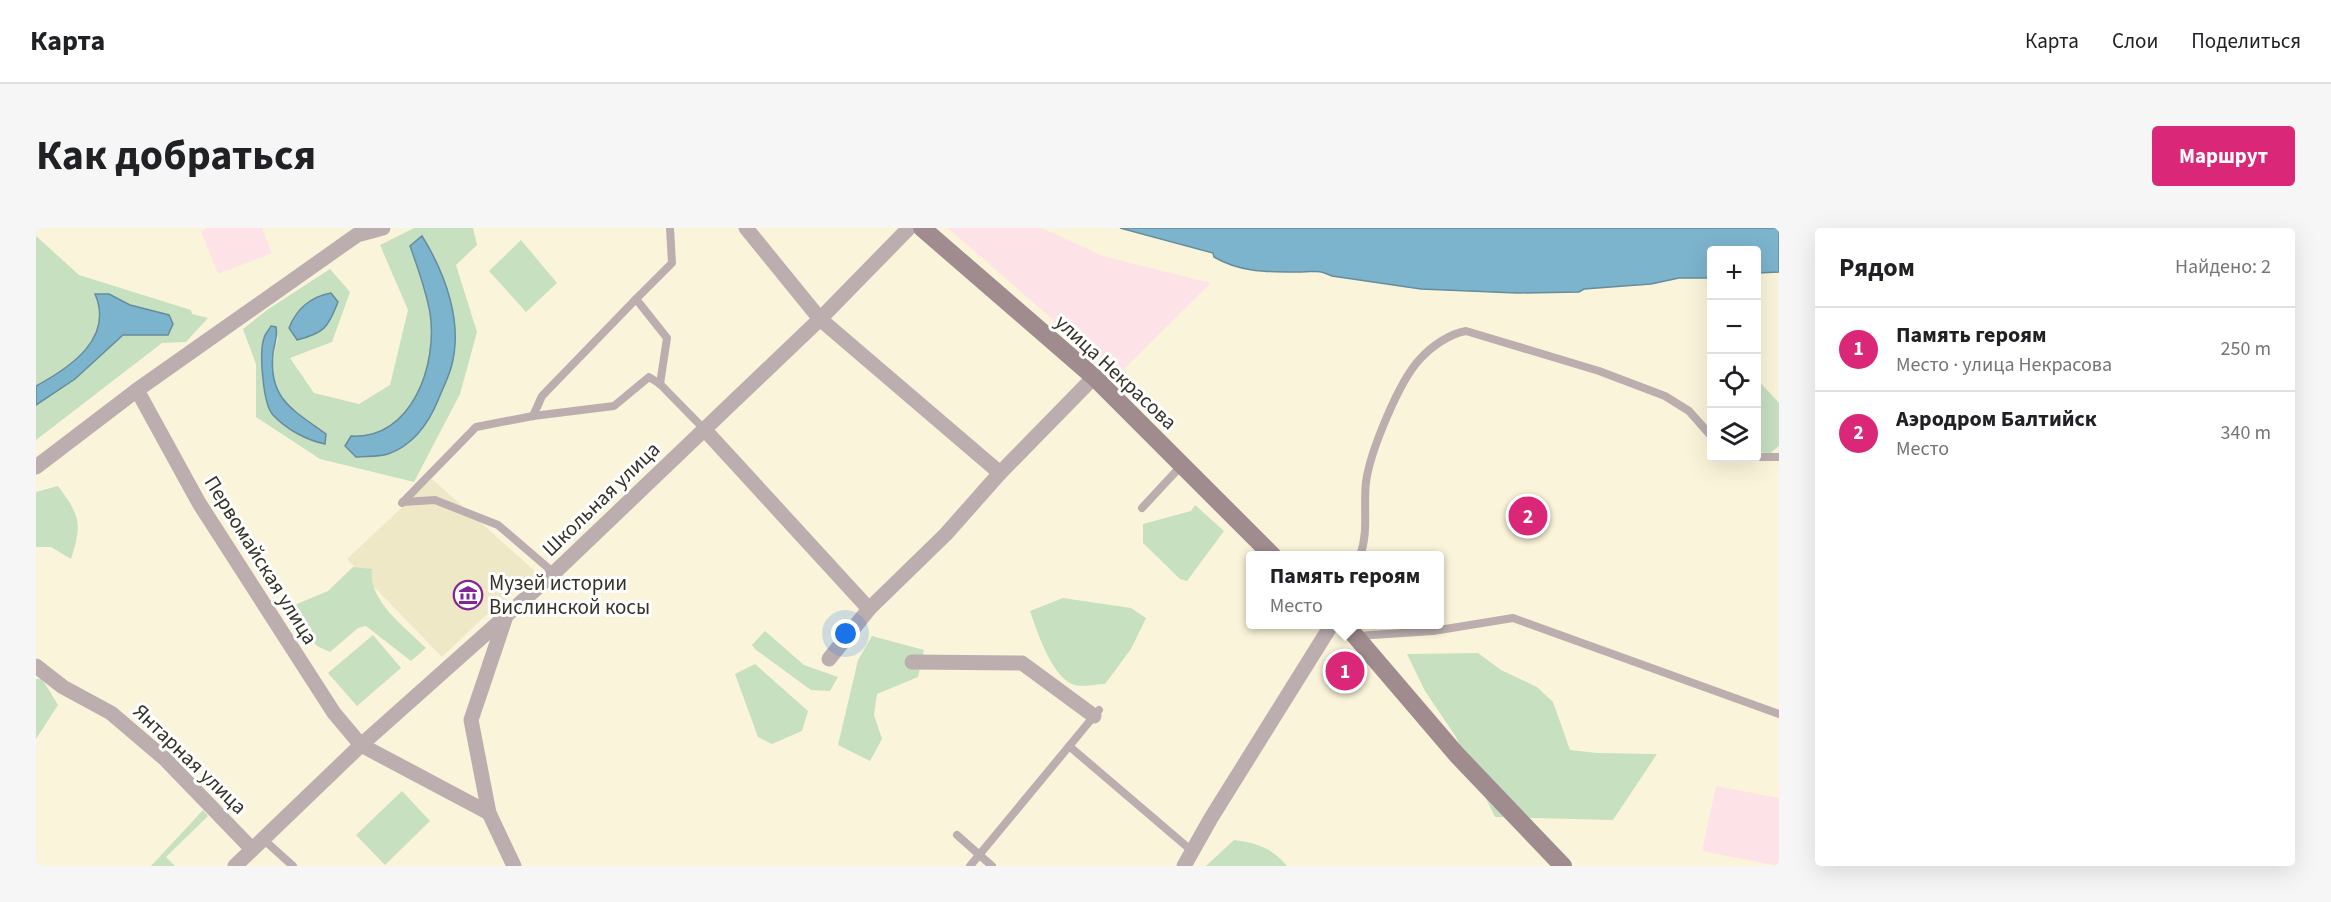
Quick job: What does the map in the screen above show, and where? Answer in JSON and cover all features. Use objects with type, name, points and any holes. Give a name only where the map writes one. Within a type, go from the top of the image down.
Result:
[{"type":"street","points":[[36,467],[137,390],[357,235],[383,228]]},
{"type":"street","points":[[746,228],[820,319],[1000,473]]},
{"type":"street","name":"Школьная улица","points":[[235,866],[256,843],[360,745],[505,620],[820,319],[909,228]]},
{"type":"street","name":"улица Некрасова","points":[[922,228],[1094,377],[1269,551]]},
{"type":"street","points":[[829,658],[869,609],[946,534],[1000,473],[1094,377]]},
{"type":"street","name":"Первомайская улица","points":[[137,390],[199,503],[334,713],[360,745]]},
{"type":"street","points":[[704,429],[869,609]]},
{"type":"street","points":[[505,620],[471,720],[489,813],[514,866]]},
{"type":"street","points":[[1184,866],[1329,629]]},
{"type":"street","points":[[1350,630],[1457,755],[1563,866]]},
{"type":"street","points":[[912,662],[1023,663],[1096,713]]},
{"type":"street","name":"Янтарная улица","points":[[36,666],[63,687],[111,713],[256,843]]},
{"type":"street","points":[[360,745],[489,813]]},
{"type":"lane","points":[[532,416],[542,396],[672,263],[670,228]]},
{"type":"lane","points":[[636,299],[667,338],[660,384]]},
{"type":"lane","points":[[1361,551],[1367,515],[1366,484],[1382,429],[1419,360],[1451,334],[1466,331],[1599,371],[1665,396],[1689,411],[1707,431]]},
{"type":"lane","points":[[554,573],[498,525],[435,500],[402,503],[476,427],[532,416],[614,406],[649,377],[660,384],[704,429]]},
{"type":"lane","points":[[1761,457],[1779,457]]},
{"type":"lane","points":[[1142,508],[1182,465]]},
{"type":"lane","points":[[1350,630],[1433,631],[1513,618],[1779,714]]},
{"type":"lane","points":[[970,866],[1096,713]]},
{"type":"lane","points":[[1069,746],[1192,851]]},
{"type":"lane","points":[[957,835],[992,866]]},
{"type":"lane","points":[[256,843],[293,866]]},
{"type":"shaded area","points":[[208,228],[262,228],[272,253],[218,274],[201,231]]},
{"type":"shaded area","points":[[948,228],[1042,228],[1103,256],[1211,283],[1117,376]]},
{"type":"shaded area","points":[[432,479],[537,573],[484,617],[442,657],[347,559]]},
{"type":"shaded area","points":[[1716,786],[1779,798],[1779,866],[1702,851]]},
{"type":"green space","points":[[414,228],[473,228],[477,245],[456,265],[477,332],[460,394],[414,482],[320,459],[256,417],[256,364],[243,329],[267,310],[330,269],[350,292],[332,342],[290,358],[314,393],[359,404],[390,385],[408,310],[380,245]],"holes":[[[410,247],[455,330],[386,455],[356,457],[345,446],[351,436],[372,434],[390,426],[405,413],[425,376],[430,355],[431,333],[430,313]],[[331,293],[296,340],[289,328],[297,315],[306,304],[317,297]],[[272,326],[278,338],[273,364],[276,386],[287,404],[308,420],[313,441],[288,428],[271,413]]]},
{"type":"green space","points":[[36,236],[79,275],[191,310],[192,314],[208,318],[186,342],[162,343],[36,440]]},
{"type":"green space","points":[[521,240],[557,283],[526,312],[489,271]]},
{"type":"green space","points":[[1761,383],[1779,403],[1779,446],[1769,454],[1761,452]]},
{"type":"green space","points":[[58,486],[75,513],[77,521],[77,537],[71,559],[51,547],[36,547],[36,492]]},
{"type":"green space","points":[[1195,505],[1224,531],[1187,581],[1180,579],[1143,543],[1143,524],[1191,511]]},
{"type":"green space","points":[[353,567],[372,569],[372,580],[382,602],[390,613],[426,648],[411,661],[366,626],[358,628],[330,652],[317,646],[289,611],[297,604],[328,591]]},
{"type":"green space","points":[[1063,598],[1131,608],[1146,618],[1131,649],[1105,684],[1084,686],[1072,684],[1058,672],[1046,652],[1030,611]]},
{"type":"green space","points":[[765,631],[804,665],[838,677],[830,691],[811,690],[756,650],[752,645]]},
{"type":"green space","points":[[373,635],[401,668],[357,706],[328,673]]},
{"type":"green space","points":[[872,636],[924,650],[918,677],[877,694],[874,715],[882,739],[870,761],[838,745],[858,660]]},
{"type":"green space","points":[[1478,653],[1501,670],[1537,687],[1553,702],[1570,750],[1657,754],[1613,820],[1495,817],[1456,737],[1425,691],[1407,654]]},
{"type":"green space","points":[[755,664],[808,711],[802,731],[772,744],[758,737],[735,674]]},
{"type":"green space","points":[[36,679],[42,679],[58,705],[36,739]]},
{"type":"green space","points":[[402,791],[430,821],[385,865],[356,835]]},
{"type":"green space","points":[[203,810],[208,816],[166,857],[175,866],[151,866]]},
{"type":"green space","points":[[1234,840],[1264,847],[1287,866],[1206,866]]},
{"type":"water","points":[[1120,228],[1779,228],[1779,272],[1761,273],[1761,246],[1707,246],[1707,278],[1679,278],[1651,284],[1584,289],[1579,292],[1517,293],[1421,289],[1332,276],[1320,272],[1245,269],[1214,257],[1213,253]]},
{"type":"water","points":[[422,236],[445,282],[454,316],[455,334],[451,368],[430,416],[413,439],[388,454],[356,457],[345,446],[351,436],[372,434],[390,426],[405,412],[425,375],[430,354],[430,313],[410,246]]},
{"type":"water","points":[[331,293],[338,302],[328,324],[319,332],[297,340],[289,328],[300,309],[317,297]]},
{"type":"water","points":[[95,294],[109,294],[130,305],[169,315],[173,324],[168,335],[123,335],[75,379],[36,405],[36,386],[75,360],[94,337],[99,324],[99,310]]},
{"type":"water","points":[[271,326],[276,327],[277,334],[273,370],[279,393],[294,411],[326,434],[325,444],[311,440],[290,429],[273,415],[270,409],[264,390],[262,355],[264,338]]},
{"type":"place","name":"Аэродром Балтийск","points":[[1528,516]]},
{"type":"place","name":"Музей истории Вислинской косы","points":[[468,595]]},
{"type":"place","name":"Память героям","points":[[1345,671]]}]
